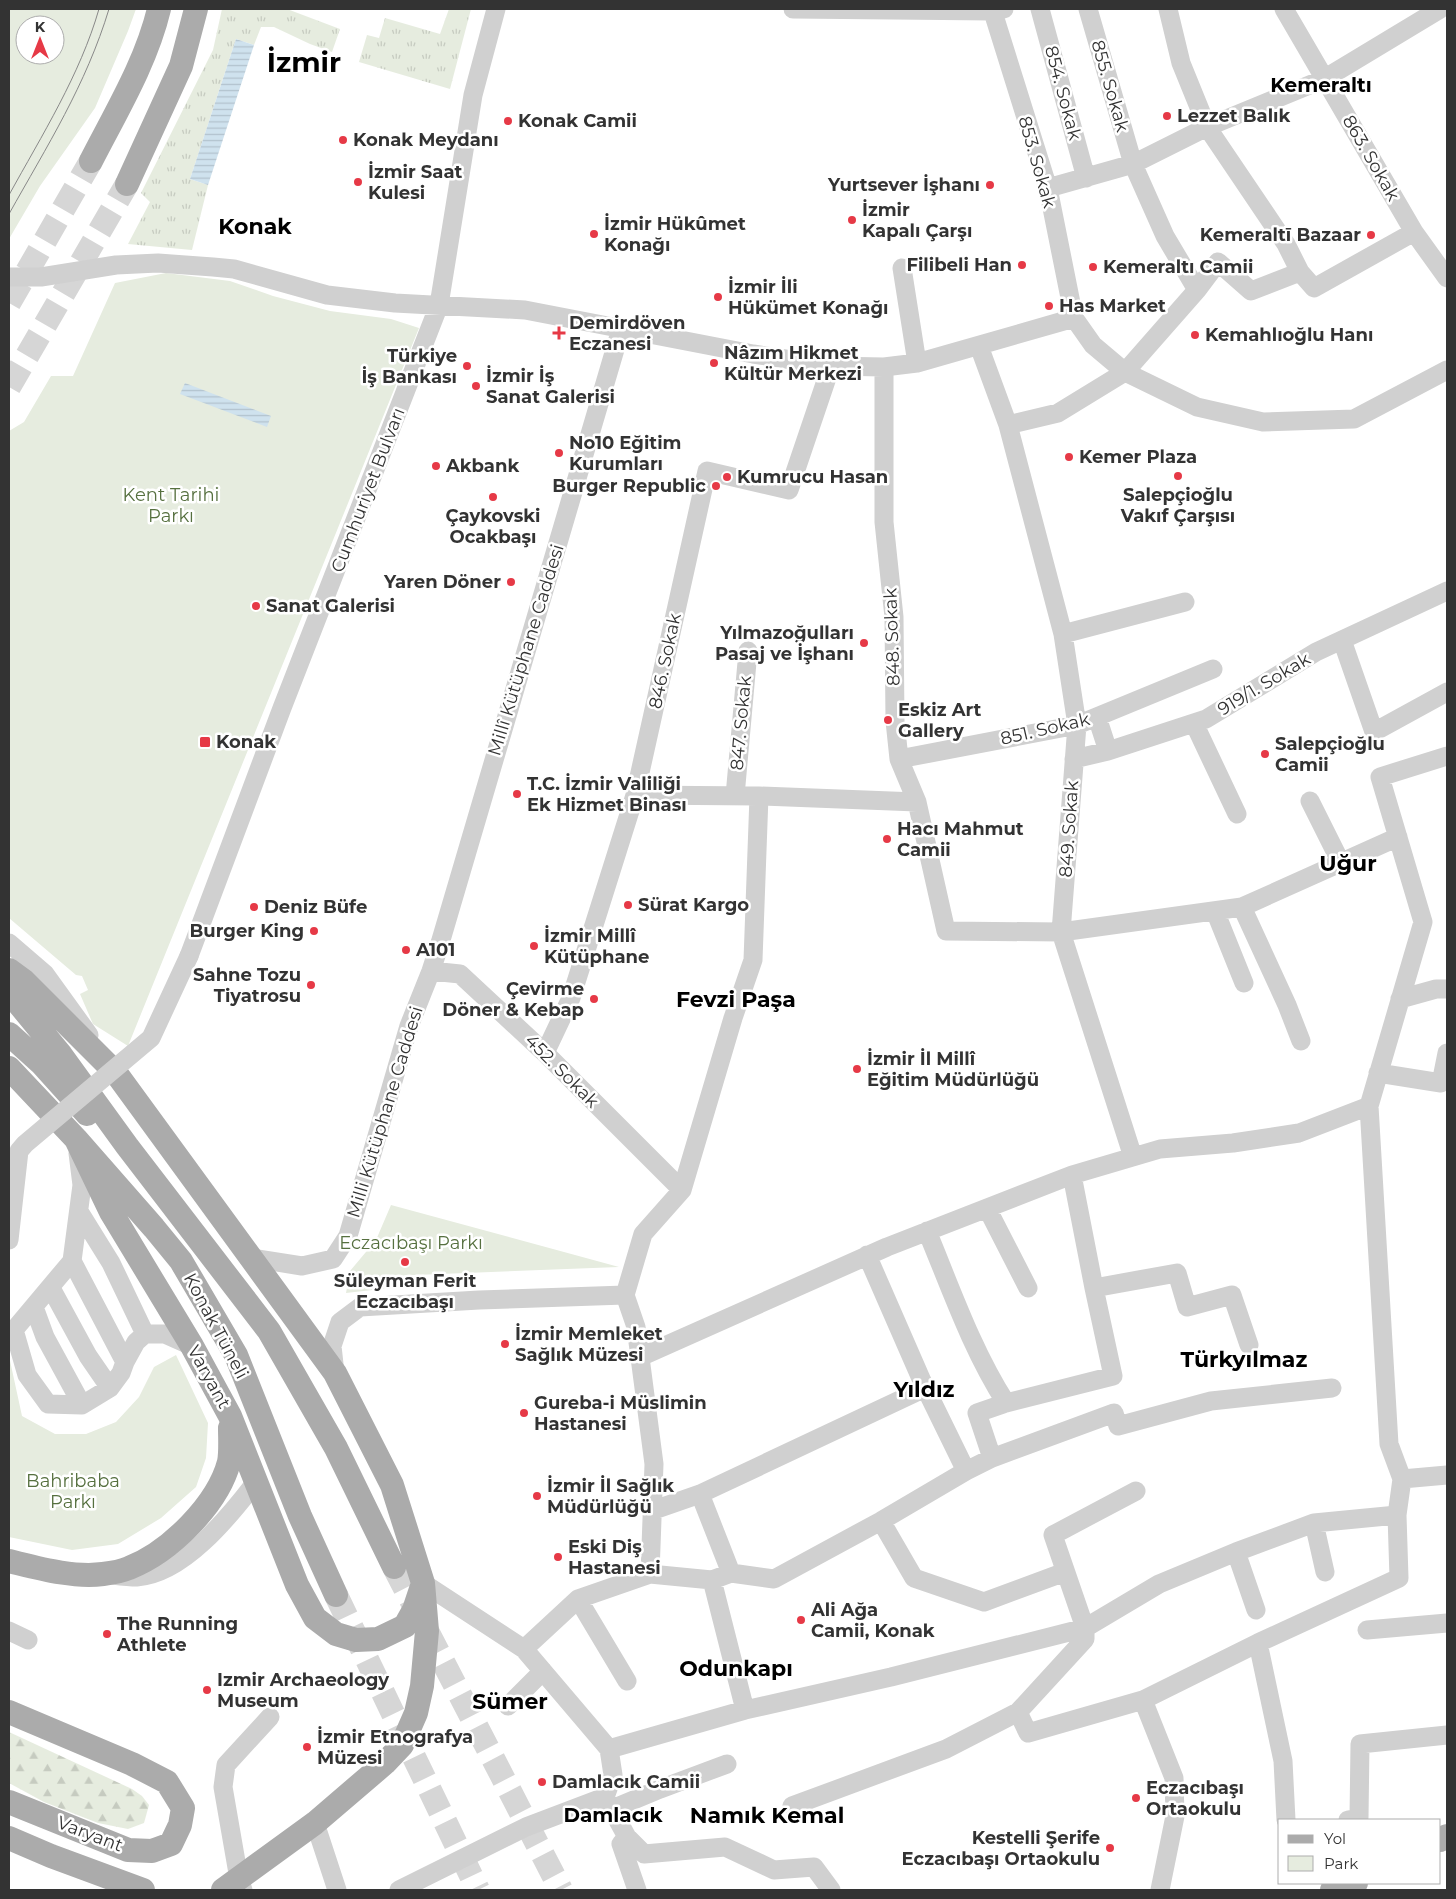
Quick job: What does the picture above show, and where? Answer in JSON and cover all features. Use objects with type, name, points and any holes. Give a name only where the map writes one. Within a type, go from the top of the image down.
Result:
[{"type":"main road","points":[[127,184],[181,66],[196,9]]},
{"type":"main road","points":[[91,161],[142,62],[157,15]]},
{"type":"main road","points":[[9,970],[24,981],[116,1073],[335,1373],[392,1485],[423,1583],[427,1631],[422,1686],[416,1713],[402,1745],[385,1763],[235,1887]]},
{"type":"main road","name":"Konak Tüneli","points":[[9,992],[61,1055],[127,1146],[269,1331],[336,1448],[394,1567]]},
{"type":"main road","points":[[9,1034],[41,1063],[97,1125],[127,1146]]},
{"type":"main road","name":"Konak Tüneli","points":[[12,1074],[76,1140],[154,1228],[180,1261],[236,1355],[300,1516],[336,1594]]},
{"type":"main road","name":"Varyant","points":[[9,1561],[76,1574],[102,1574],[129,1568],[152,1556],[173,1541],[195,1520],[219,1486],[229,1461],[230,1416],[192,1346],[111,1212],[76,1140]]},
{"type":"main road","points":[[230,1416],[297,1585],[315,1618],[336,1634],[356,1640],[378,1639],[405,1626],[414,1610],[423,1583]]},
{"type":"main road","name":"Varyant","points":[[9,1712],[132,1764],[167,1782],[183,1808],[180,1825],[171,1844],[152,1851],[128,1850],[9,1802]]},
{"type":"main road","points":[[9,1838],[50,1856],[143,1890]]},
{"type":"main road","points":[[1332,1890],[1353,1884]]},
{"type":"street","name":"Cumhuriyet Bulvarı","points":[[9,1240],[20,1151],[25,1144],[151,1038],[190,956],[282,708],[439,305],[473,95],[496,9]]},
{"type":"street","points":[[793,9],[996,10]]},
{"type":"street","name":"854. Sokak","points":[[1040,9],[1086,178]]},
{"type":"street","name":"855. Sokak","points":[[1088,9],[1133,164],[1164,236],[1197,290]]},
{"type":"street","points":[[1168,9],[1181,63],[1207,127],[1286,244],[1300,272],[1314,288],[1414,232]]},
{"type":"street","name":"863. Sokak","points":[[1284,9],[1414,232],[1446,271]]},
{"type":"street","points":[[1048,188],[1133,164],[1207,127],[1324,79],[1442,9],[1447,19]]},
{"type":"street","name":"853. Sokak","points":[[996,10],[1048,188],[1074,318]]},
{"type":"street","points":[[1008,425],[1058,413],[1125,372],[1197,290],[1218,262],[1252,291],[1300,272]]},
{"type":"street","points":[[9,278],[41,277],[116,266],[158,263],[234,270],[327,295],[395,303],[525,310],[621,330],[831,366],[884,367],[917,363],[1074,318],[1092,345],[1125,372],[1197,407],[1263,422],[1354,418],[1447,370]]},
{"type":"street","points":[[902,268],[917,363]]},
{"type":"street","name":"Millî Kütüphane Caddesi","points":[[431,971],[621,330]]},
{"type":"street","name":"849. Sokak","points":[[979,346],[1008,425],[1063,634],[1077,725],[1061,932]]},
{"type":"street","name":"846. Sokak","points":[[545,1053],[571,998],[635,795],[707,470],[789,490],[831,366]]},
{"type":"street","name":"848. Sokak","points":[[884,367],[884,522],[894,617],[895,721],[899,759],[917,802],[946,931],[1061,932]]},
{"type":"street","name":"919/1. Sokak","points":[[1074,759],[1108,752],[1206,719],[1316,652],[1447,591]]},
{"type":"street","points":[[1063,634],[1184,602]]},
{"type":"street","points":[[1342,640],[1374,732],[1447,692]]},
{"type":"street","name":"847. Sokak","points":[[735,796],[748,651]]},
{"type":"street","name":"851. Sokak","points":[[899,759],[1077,725],[1213,669]]},
{"type":"street","points":[[1097,717],[1108,752]]},
{"type":"street","points":[[1194,723],[1237,814]]},
{"type":"street","points":[[1018,1712],[1028,1732],[1143,1700],[1258,1643],[1398,1578],[1397,1515],[1402,1479],[1389,1444],[1369,1106],[1423,922],[1380,777],[1447,756]]},
{"type":"street","points":[[635,795],[759,796],[917,802]]},
{"type":"street","points":[[650,1574],[654,1510],[654,1464],[636,1327],[626,1295],[643,1234],[682,1190],[733,1018],[753,960],[759,796]]},
{"type":"street","points":[[1310,801],[1340,863]]},
{"type":"street","points":[[1133,1157],[1061,932],[1242,907],[1398,837]]},
{"type":"street","points":[[1242,907],[1301,1041]]},
{"type":"street","points":[[1215,911],[1244,983]]},
{"type":"street","points":[[9,943],[46,974],[116,1073]]},
{"type":"street","name":"452. Sokak","points":[[431,971],[460,974],[545,1053],[682,1190]]},
{"type":"street","name":"Milli Kütüphane Caddesi","points":[[252,1258],[302,1266],[333,1259],[348,1236],[408,1026],[431,971]]},
{"type":"street","points":[[1400,999],[1436,989],[1447,989]]},
{"type":"street","points":[[1378,1073],[1441,1083],[1447,1053]]},
{"type":"street","points":[[640,1357],[867,1256],[1072,1175],[1160,1149],[1299,1133],[1369,1106]]},
{"type":"street","points":[[76,1140],[82,1185],[80,1213],[72,1261],[14,1330],[27,1375],[48,1404],[82,1405],[110,1388],[141,1338],[165,1334],[192,1346]]},
{"type":"street","points":[[992,1458],[977,1413],[1006,1403],[1113,1376],[1072,1175]]},
{"type":"street","points":[[987,1208],[1028,1288]]},
{"type":"street","points":[[80,1213],[111,1263],[141,1338]]},
{"type":"street","points":[[927,1231],[966,1327],[1006,1403]]},
{"type":"street","points":[[76,1233],[111,1284],[141,1338]]},
{"type":"street","points":[[867,1256],[922,1381],[966,1471]]},
{"type":"street","points":[[72,1261],[125,1362]]},
{"type":"street","points":[[1094,1288],[1177,1273],[1187,1307],[1232,1295],[1248,1345]]},
{"type":"street","points":[[50,1288],[88,1356],[110,1388]]},
{"type":"street","points":[[335,1373],[332,1346],[340,1322],[360,1307],[479,1300],[626,1295]]},
{"type":"street","points":[[34,1308],[45,1337],[82,1405]]},
{"type":"street","points":[[654,1510],[700,1494],[921,1390],[922,1381]]},
{"type":"street","points":[[524,1649],[578,1599],[650,1574],[712,1580],[731,1573],[774,1579],[992,1458],[1114,1413],[1118,1426],[1210,1401],[1332,1388]]},
{"type":"street","points":[[1402,1479],[1447,1475]]},
{"type":"street","points":[[102,1574],[137,1577],[164,1570],[200,1545],[229,1517],[255,1483]]},
{"type":"street","points":[[792,1806],[946,1749],[1018,1712],[1085,1639],[1085,1628],[1053,1536],[1136,1491]]},
{"type":"street","points":[[700,1494],[731,1573]]},
{"type":"street","points":[[609,1749],[745,1710],[890,1677],[1085,1628],[1160,1584],[1236,1552],[1314,1523],[1397,1515]]},
{"type":"street","points":[[881,1521],[914,1578],[984,1602],[1065,1572]]},
{"type":"street","points":[[1314,1523],[1325,1572]]},
{"type":"street","points":[[1236,1552],[1256,1610]]},
{"type":"street","points":[[712,1580],[745,1710]]},
{"type":"street","points":[[423,1583],[524,1649],[609,1749],[613,1775],[609,1803],[627,1837],[644,1854],[725,1847],[774,1870],[814,1867],[830,1890]]},
{"type":"street","points":[[578,1599],[627,1681]]},
{"type":"street","points":[[1368,1630],[1447,1623]]},
{"type":"street","points":[[9,1631],[28,1640]]},
{"type":"street","points":[[1258,1643],[1283,1761],[1286,1819]]},
{"type":"street","points":[[508,1706],[543,1671]]},
{"type":"street","points":[[1143,1700],[1174,1778],[1175,1816],[1160,1890]]},
{"type":"street","points":[[235,1887],[223,1787],[226,1765],[270,1717]]},
{"type":"street","points":[[1354,1819],[1359,1818],[1360,1744],[1447,1736]]},
{"type":"street","points":[[399,1890],[526,1827],[660,1789],[727,1764]]},
{"type":"street","points":[[315,1822],[337,1890]]},
{"type":"street","points":[[627,1837],[621,1844],[637,1890]]},
{"type":"green space","points":[[9,9],[136,9],[95,108],[40,186],[9,239]]},
{"type":"green space","points":[[222,9],[287,9],[340,29],[332,52],[274,27],[261,27],[254,45],[236,39],[190,179],[208,185],[192,250],[128,244],[150,202],[141,193],[213,50]]},
{"type":"green space","points":[[449,9],[471,9],[450,89],[359,62],[367,35],[379,38],[385,18],[440,34]]},
{"type":"green space","name":"Kent Tarihi Parkı","points":[[166,273],[230,281],[273,296],[330,311],[391,319],[419,328],[128,1046],[93,1024],[80,994],[88,990],[82,976],[76,975],[9,918],[9,431],[24,422],[51,376],[73,376],[115,283]]},
{"type":"green space","name":"Eczacıbaşı Parkı","points":[[391,1205],[619,1267],[390,1276],[390,1288],[346,1293],[350,1271],[376,1240]]},
{"type":"green space","name":"Bahribaba Parkı","points":[[176,1355],[208,1423],[206,1458],[196,1487],[161,1518],[118,1544],[72,1550],[9,1537],[9,1356],[22,1416],[55,1434],[86,1434],[116,1422],[139,1397],[154,1367]]},
{"type":"green space","points":[[9,1732],[132,1789],[142,1796],[149,1805],[144,1823],[128,1829],[98,1823],[44,1802],[9,1783]]},
{"type":"water","points":[[236,39],[254,45],[208,185],[190,179]]},
{"type":"water","points":[[185,383],[271,416],[267,427],[180,394]]},
{"type":"tunnel","points":[[9,303],[91,161]]},
{"type":"tunnel","points":[[9,387],[127,184]]},
{"type":"tunnel","points":[[394,1567],[561,1890]]},
{"type":"tunnel","points":[[336,1595],[478,1890]]},
{"type":"tram line","points":[[9,195],[71,81],[82,57],[99,9]]},
{"type":"tram line","points":[[9,214],[65,114],[89,64],[109,9]]},
{"type":"place","name":"Lezzet Balık","points":[[1167,116]]},
{"type":"place","name":"Konak Camii","points":[[508,121]]},
{"type":"place","name":"Konak Meydanı","points":[[343,140]]},
{"type":"place","name":"İzmir Saat Kulesi","points":[[358,182]]},
{"type":"place","name":"Yurtsever İşhanı","points":[[990,185]]},
{"type":"place","name":"İzmir Kapalı Çarşı","points":[[852,220]]},
{"type":"place","name":"İzmir Hükûmet Konağı","points":[[594,234]]},
{"type":"place","name":"Kemeraltī Bazaar","points":[[1371,235]]},
{"type":"place","name":"Filibeli Han","points":[[1022,265]]},
{"type":"place","name":"Kemeraltı Camii","points":[[1093,267]]},
{"type":"place","name":"İzmir İli Hükümet Konağı","points":[[718,297]]},
{"type":"place","name":"Has Market","points":[[1049,306]]},
{"type":"place","name":"Demirdöven Eczanesi","points":[[559,333]]},
{"type":"place","name":"Kemahlıoğlu Hanı","points":[[1195,335]]},
{"type":"place","name":"Nâzım Hikmet Kültür Merkezi","points":[[714,363]]},
{"type":"place","name":"Türkiye İş Bankası","points":[[467,366]]},
{"type":"place","name":"İzmir İş Sanat Galerisi","points":[[476,386]]},
{"type":"place","name":"No10 Eğitim Kurumları","points":[[559,453]]},
{"type":"place","name":"Kemer Plaza","points":[[1069,457]]},
{"type":"place","name":"Akbank","points":[[436,466]]},
{"type":"place","name":"Salepçioğlu Vakıf Çarşısı","points":[[1178,476]]},
{"type":"place","name":"Kumrucu Hasan","points":[[727,477]]},
{"type":"place","name":"Burger Republic","points":[[716,486]]},
{"type":"place","name":"Çaykovski Ocakbaşı","points":[[493,497]]},
{"type":"place","name":"Yaren Döner","points":[[511,582]]},
{"type":"place","name":"Sanat Galerisi","points":[[256,606]]},
{"type":"place","name":"Yılmazoğulları Pasaj ve İşhanı","points":[[864,643]]},
{"type":"place","name":"Eskiz Art Gallery","points":[[888,720]]},
{"type":"place","name":"Konak","points":[[205,742]]},
{"type":"place","name":"Salepçioğlu Camii","points":[[1265,754]]},
{"type":"place","name":"T.C. İzmir Valiliği Ek Hizmet Binası","points":[[517,794]]},
{"type":"place","name":"Hacı Mahmut Camii","points":[[887,839]]},
{"type":"place","name":"Sürat Kargo","points":[[628,905]]},
{"type":"place","name":"Deniz Büfe","points":[[254,907]]},
{"type":"place","name":"Burger King","points":[[314,931]]},
{"type":"place","name":"İzmir Millî Kütüphane","points":[[534,946]]},
{"type":"place","name":"A101","points":[[406,950]]},
{"type":"place","name":"Sahne Tozu Tiyatrosu","points":[[311,985]]},
{"type":"place","name":"Çevirme Döner & Kebap","points":[[594,999]]},
{"type":"place","name":"İzmir İl Millî Eğitim Müdürlüğü","points":[[857,1069]]},
{"type":"place","name":"Süleyman Ferit Eczacıbaşı","points":[[405,1262]]},
{"type":"place","name":"İzmir Memleket Sağlık Müzesi","points":[[505,1344]]},
{"type":"place","name":"Gureba-i Müslimin Hastanesi","points":[[524,1413]]},
{"type":"place","name":"İzmir İl Sağlık Müdürlüğü","points":[[537,1496]]},
{"type":"place","name":"Eski Diş Hastanesi","points":[[558,1557]]},
{"type":"place","name":"Ali Ağa Camii, Konak","points":[[801,1620]]},
{"type":"place","name":"The Running Athlete","points":[[107,1634]]},
{"type":"place","name":"Izmir Archaeology Museum","points":[[207,1690]]},
{"type":"place","name":"İzmir Etnografya Müzesi","points":[[307,1747]]},
{"type":"place","name":"Damlacık Camii","points":[[542,1782]]},
{"type":"place","name":"Eczacıbaşı Ortaokulu","points":[[1136,1798]]},
{"type":"place","name":"Kestelli Şerife Eczacıbaşı Ortaokulu","points":[[1110,1848]]},
{"type":"district","name":"İzmir","points":[[304,62]]},
{"type":"district","name":"Kemeraltı","points":[[1321,85]]},
{"type":"district","name":"Konak","points":[[255,226]]},
{"type":"district","name":"Uğur","points":[[1348,863]]},
{"type":"district","name":"Fevzi Paşa","points":[[736,999]]},
{"type":"district","name":"Türkyılmaz","points":[[1244,1359]]},
{"type":"district","name":"Yıldız","points":[[924,1389]]},
{"type":"district","name":"Odunkapı","points":[[736,1668]]},
{"type":"district","name":"Sümer","points":[[510,1701]]},
{"type":"district","name":"Damlacık","points":[[613,1815]]},
{"type":"district","name":"Namık Kemal","points":[[767,1815]]}]
